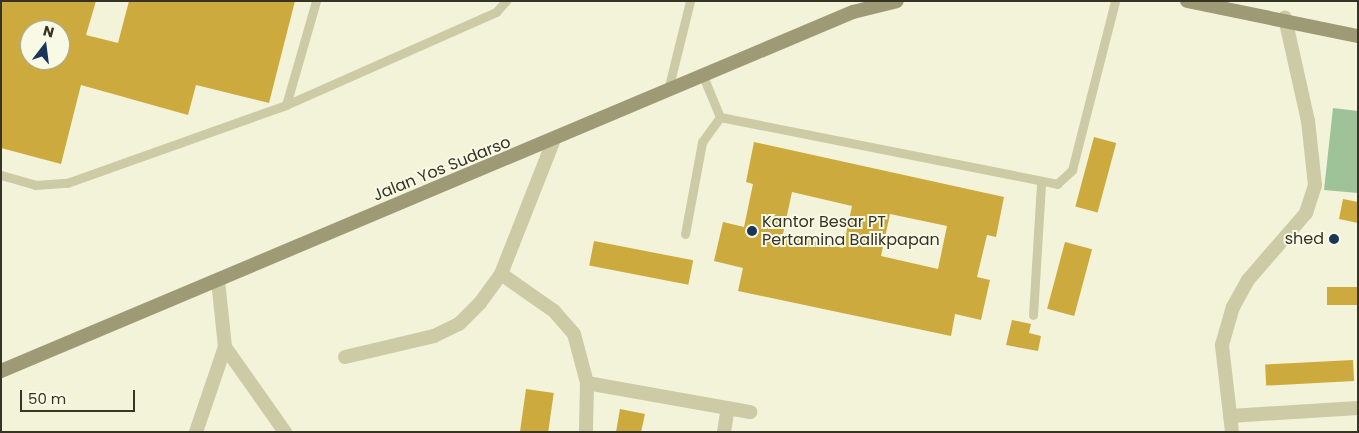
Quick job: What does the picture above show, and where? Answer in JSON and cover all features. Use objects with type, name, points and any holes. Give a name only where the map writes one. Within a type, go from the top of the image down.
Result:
[{"type":"main road","name":"Jalan Yos Sudarso","points":[[1,371],[553,142],[668,90],[853,12],[897,1]]},
{"type":"main road","points":[[1187,1],[1284,18],[1358,36]]},
{"type":"street","points":[[1232,432],[1222,345],[1233,308],[1248,280],[1306,213],[1315,185],[1308,121],[1284,18]]},
{"type":"street","points":[[345,357],[401,347],[459,324],[501,274],[553,142]]},
{"type":"street","points":[[501,274],[554,311],[574,334],[587,384],[586,432]]},
{"type":"street","points":[[196,432],[225,347],[218,280]]},
{"type":"street","points":[[225,347],[285,432]]},
{"type":"street","points":[[587,384],[750,412]]},
{"type":"street","points":[[724,432],[728,408]]},
{"type":"street","points":[[1230,416],[1358,408]]},
{"type":"lane","points":[[286,105],[316,1]]},
{"type":"lane","points":[[1,176],[35,185],[67,183],[286,105],[496,12],[506,1]]},
{"type":"lane","points":[[668,90],[690,1]]},
{"type":"lane","points":[[720,117],[1041,184],[1058,184],[1072,170],[1115,1]]},
{"type":"lane","points":[[703,76],[720,117]]},
{"type":"lane","points":[[685,234],[702,142],[720,117]]},
{"type":"lane","points":[[1033,315],[1041,184]]},
{"type":"green space","points":[[1333,108],[1358,111],[1358,193],[1324,190]]},
{"type":"building","points":[[1,1],[96,1],[86,35],[118,43],[129,1],[295,1],[269,103],[196,85],[188,115],[81,85],[61,164],[1,148]]},
{"type":"building","points":[[1094,137],[1116,143],[1098,212],[1075,207]]},
{"type":"building","name":"Kantor Besar PT Pertamina Balikpapan","points":[[754,142],[1004,197],[996,237],[987,235],[977,277],[990,280],[981,320],[955,314],[951,336],[738,291],[743,268],[714,261],[723,222],[744,227],[753,184],[746,182]],"holes":[[[792,192],[852,206],[843,248],[783,234]],[[890,214],[947,226],[938,269],[881,256]]]},
{"type":"building","points":[[1343,199],[1358,202],[1358,223],[1339,219]]},
{"type":"building","points":[[594,241],[693,260],[688,285],[589,266]]},
{"type":"building","points":[[1065,242],[1092,249],[1074,316],[1047,309]]},
{"type":"building","points":[[1327,287],[1358,287],[1358,305],[1327,305]]},
{"type":"building","points":[[1012,320],[1031,324],[1029,333],[1041,336],[1038,351],[1006,345]]},
{"type":"building","points":[[1353,360],[1354,381],[1266,386],[1265,365]]},
{"type":"building","points":[[526,389],[554,393],[548,432],[520,432]]},
{"type":"building","points":[[620,409],[645,414],[641,432],[616,432]]},
{"type":"place","name":"Kantor Besar PT Pertamina Balikpapan","points":[[752,231]]},
{"type":"place","name":"shed","points":[[1334,239]]}]
